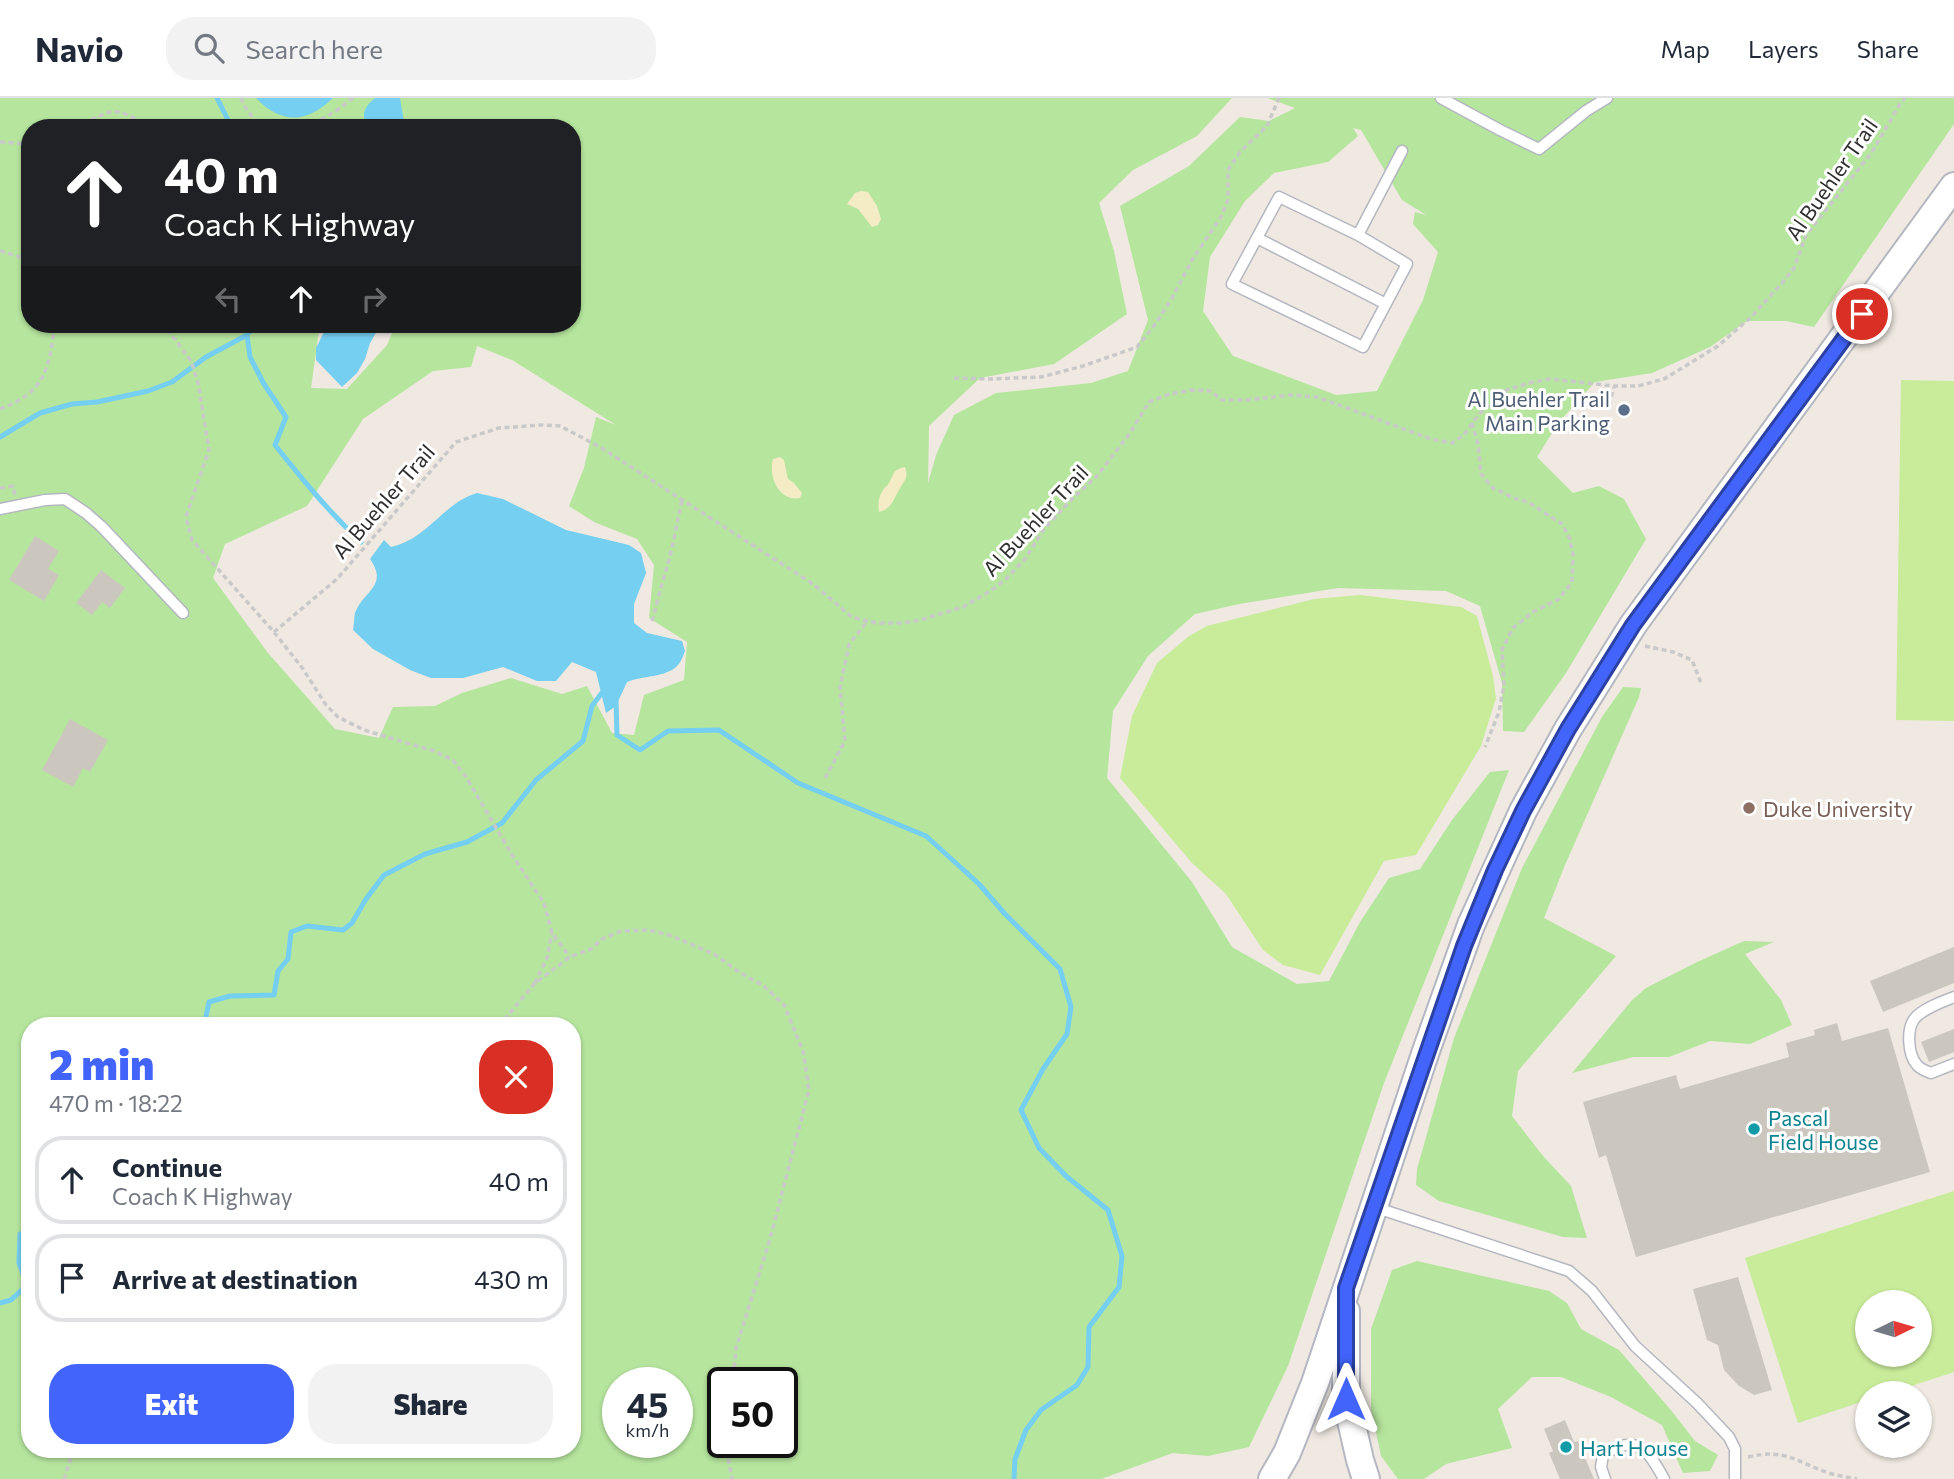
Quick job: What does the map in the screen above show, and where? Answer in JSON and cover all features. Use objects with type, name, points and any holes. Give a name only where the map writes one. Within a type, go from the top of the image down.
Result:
[{"type":"main road","points":[[1272,1479],[1287,1453],[1315,1383],[1471,925],[1523,811],[1556,749],[1623,640],[1954,186]]},
{"type":"main road","points":[[1346,1288],[1346,1399],[1366,1479]]},
{"type":"lane","points":[[1441,98],[1539,149],[1586,111],[1607,98]]},
{"type":"lane","points":[[1358,235],[1402,151]]},
{"type":"lane","points":[[1279,197],[1358,235],[1407,264],[1363,347],[1232,284],[1279,197]]},
{"type":"lane","points":[[1257,238],[1386,304]]},
{"type":"lane","points":[[0,509],[65,499],[102,527],[183,613]]},
{"type":"lane","points":[[1954,997],[1936,1004],[1914,1019],[1910,1034],[1910,1054],[1918,1067],[1931,1073],[1954,1064]]},
{"type":"lane","points":[[1374,1207],[1569,1271],[1592,1291],[1635,1346],[1697,1403],[1728,1437],[1735,1449],[1735,1479]]},
{"type":"lane","points":[[1605,1479],[1601,1467],[1603,1455],[1616,1446],[1629,1445],[1643,1448],[1649,1454],[1661,1475],[1651,1479]]},
{"type":"path","points":[[241,98],[255,119]]},
{"type":"path","points":[[322,119],[353,98]]},
{"type":"path","points":[[954,378],[1041,377],[1137,347],[1156,323],[1192,260],[1221,217],[1228,200],[1228,170],[1240,152],[1267,126],[1279,98]]},
{"type":"path","name":"Al Buehler Trail","points":[[274,632],[337,579],[456,442],[499,428],[561,426],[575,432],[813,584],[852,617],[876,623],[902,623],[963,607],[1007,578],[1024,559],[1044,529],[1097,476],[1130,433],[1149,402],[1170,394],[1192,390],[1211,391],[1223,400],[1290,395],[1317,397],[1431,439],[1452,443],[1464,435],[1479,414],[1507,390],[1528,383],[1550,380],[1638,386],[1664,379],[1718,346],[1751,317],[1783,282],[1794,268],[1806,235],[1872,152],[1905,98]]},
{"type":"path","points":[[91,119],[110,111],[121,111],[135,119]]},
{"type":"path","points":[[0,142],[21,143]]},
{"type":"path","points":[[0,251],[21,257]]},
{"type":"path","points":[[0,409],[20,401],[38,386],[50,358],[54,333]]},
{"type":"path","points":[[170,333],[191,361],[198,382],[209,450],[186,517],[192,540],[274,632],[303,669],[326,705],[338,717],[364,730],[434,751],[453,760],[544,903],[552,933],[570,957]]},
{"type":"path","points":[[1609,405],[1614,386]]},
{"type":"path","points":[[1472,423],[1478,444],[1481,474],[1493,488],[1528,502],[1562,524],[1570,540],[1573,555],[1572,582],[1559,599],[1534,612],[1513,628],[1502,649],[1504,685],[1499,712],[1485,747]]},
{"type":"path","points":[[652,621],[682,499]]},
{"type":"path","points":[[825,778],[845,741],[840,687],[849,645],[867,621]]},
{"type":"path","points":[[1623,640],[1673,652],[1692,660],[1701,683]]},
{"type":"path","points":[[534,984],[570,957],[592,949],[602,939],[621,931],[649,930],[669,935],[715,954],[764,986],[784,1005],[803,1051],[809,1090],[770,1239],[736,1348],[734,1367]]},
{"type":"path","points":[[506,1017],[534,984],[547,958],[552,933]]},
{"type":"path","points":[[1735,1461],[1768,1453],[1780,1454],[1832,1474],[1857,1479]]},
{"type":"path","points":[[64,1479],[71,1458]]},
{"type":"path","points":[[728,1458],[732,1479]]},
{"type":"green space","points":[[0,98],[1232,98],[1197,136],[1133,170],[1099,203],[1114,251],[1127,314],[1054,364],[980,378],[929,426],[928,483],[936,455],[954,415],[996,393],[1091,383],[1128,371],[1148,320],[1120,206],[1189,166],[1240,117],[1269,121],[1295,108],[1267,98],[1954,98],[1954,124],[1814,327],[1786,321],[1747,321],[1710,347],[1652,373],[1595,382],[1559,422],[1537,457],[1573,493],[1599,486],[1624,499],[1646,539],[1566,673],[1524,732],[1503,731],[1502,683],[1480,606],[1446,591],[1338,588],[1195,614],[1148,656],[1113,711],[1107,778],[1192,882],[1232,947],[1297,984],[1329,981],[1360,922],[1389,878],[1420,869],[1452,820],[1490,772],[1509,770],[1384,1083],[1288,1366],[1249,1447],[1208,1456],[1173,1453],[1101,1479],[0,1479]],"holes":[[[1353,128],[1361,130],[1402,200],[1426,215],[1415,212],[1413,224],[1438,252],[1423,300],[1377,391],[1336,395],[1233,356],[1203,311],[1210,257],[1245,201],[1274,173],[1328,162],[1358,136]],[[477,346],[512,360],[616,425],[596,417],[584,468],[569,506],[594,522],[637,539],[654,565],[649,618],[687,642],[684,680],[644,695],[634,735],[612,733],[587,686],[562,694],[511,678],[462,693],[435,706],[393,707],[379,738],[335,729],[268,653],[213,578],[225,544],[307,506],[363,419],[433,371],[471,367]]]},
{"type":"green space","points":[[1901,380],[1954,381],[1954,721],[1896,720]]},
{"type":"green space","points":[[1360,595],[1461,607],[1477,616],[1496,698],[1481,746],[1416,855],[1384,861],[1320,975],[1283,965],[1263,950],[1226,894],[1192,863],[1120,778],[1132,716],[1157,663],[1189,636],[1207,626],[1314,599]]},
{"type":"green space","points":[[1623,687],[1641,688],[1639,697],[1544,918],[1616,956],[1518,1071],[1512,1116],[1571,1186],[1587,1238],[1563,1237],[1439,1201],[1416,1185],[1417,1169],[1454,1038],[1522,868],[1602,717]]},
{"type":"green space","points":[[1744,941],[1774,942],[1745,954],[1781,1000],[1792,1025],[1750,1044],[1710,1041],[1669,1057],[1633,1057],[1572,1073],[1632,1000],[1646,988]]},
{"type":"green space","points":[[1954,1191],[1954,1372],[1927,1381],[1855,1381],[1855,1404],[1798,1423],[1745,1258]]},
{"type":"green space","points":[[1417,1261],[1549,1291],[1567,1303],[1581,1329],[1619,1350],[1695,1441],[1718,1455],[1710,1471],[1683,1473],[1662,1425],[1611,1397],[1561,1377],[1532,1377],[1498,1409],[1512,1448],[1446,1464],[1424,1479],[1398,1479],[1381,1456],[1371,1409],[1371,1329],[1392,1270]]},
{"type":"sand","points":[[868,192],[877,206],[881,219],[878,225],[872,227],[858,209],[847,204],[855,193]]},
{"type":"sand","points":[[780,457],[784,460],[788,479],[802,493],[800,498],[786,496],[777,487],[772,466],[773,459]]},
{"type":"sand","points":[[905,467],[905,479],[893,501],[887,509],[879,512],[881,493],[895,472]]},
{"type":"water","points":[[256,98],[333,98],[314,112],[294,118],[275,113]]},
{"type":"water","points":[[375,98],[400,98],[404,119],[364,119],[368,105]]},
{"type":"water","points":[[324,333],[376,333],[357,373],[342,387],[316,360],[316,348]]},
{"type":"water","points":[[477,493],[503,499],[566,530],[629,545],[641,553],[646,573],[634,604],[634,623],[647,633],[682,641],[685,651],[673,670],[627,682],[616,706],[606,713],[596,672],[572,662],[556,681],[537,681],[503,667],[463,678],[431,678],[410,670],[373,649],[353,630],[355,613],[376,582],[375,568],[370,559],[384,540],[391,547],[404,543],[426,529],[454,505]]},
{"type":"building","points":[[35,536],[59,551],[48,569],[59,575],[44,601],[9,580]]},
{"type":"building","points":[[101,570],[125,588],[110,608],[102,602],[92,615],[76,603]]},
{"type":"building","points":[[70,719],[108,740],[90,772],[83,768],[73,787],[42,770]]},
{"type":"building","points":[[1954,947],[1954,983],[1883,1012],[1870,981]]},
{"type":"building","name":"Pascal Field House","points":[[1837,1023],[1842,1041],[1888,1028],[1930,1172],[1636,1257],[1606,1155],[1599,1158],[1583,1102],[1676,1075],[1680,1089],[1789,1057],[1786,1043],[1815,1035],[1814,1030]]},
{"type":"building","points":[[1954,1029],[1954,1052],[1929,1062],[1921,1042]]},
{"type":"building","points":[[1738,1277],[1772,1390],[1754,1395],[1739,1386],[1724,1370],[1718,1345],[1707,1340],[1693,1289]]},
{"type":"building","name":"Hart House","points":[[1565,1420],[1574,1442],[1578,1441],[1594,1479],[1560,1479],[1549,1453],[1553,1451],[1544,1429]]},
{"type":"waterway","points":[[217,98],[228,119]]},
{"type":"waterway","points":[[248,333],[250,357],[286,417],[275,445],[316,495],[361,542]]},
{"type":"waterway","points":[[0,437],[40,413],[72,404],[97,402],[148,391],[172,382],[206,357],[247,335]]},
{"type":"waterway","points":[[206,1017],[209,1002],[230,996],[274,995],[278,971],[288,959],[291,932],[307,926],[343,930],[352,923],[384,875],[425,854],[467,842],[502,823],[536,780],[583,741],[592,706],[604,690]]},
{"type":"waterway","points":[[616,701],[617,735],[640,750],[668,731],[719,730],[798,783],[926,836],[979,884],[1060,969],[1071,1007],[1067,1034],[1043,1069],[1021,1110],[1039,1148],[1066,1176],[1108,1210],[1122,1256],[1119,1287],[1089,1327],[1088,1367],[1077,1385],[1041,1410],[1026,1430],[1015,1459],[1014,1479]]},
{"type":"waterway","points":[[21,1234],[21,1268]]},
{"type":"waterway","points":[[0,1303],[11,1300],[21,1291]]},
{"type":"place","name":"Al Buehler Trail Main Parking","points":[[1624,410]]},
{"type":"place","name":"Duke University","points":[[1749,808]]},
{"type":"place","name":"Pascal Field House","points":[[1754,1129]]},
{"type":"place","name":"Hart House","points":[[1566,1447]]},
{"type":"route","points":[[1346,1399],[1346,1288],[1471,925],[1523,811],[1568,729],[1633,625],[1862,314]]}]
